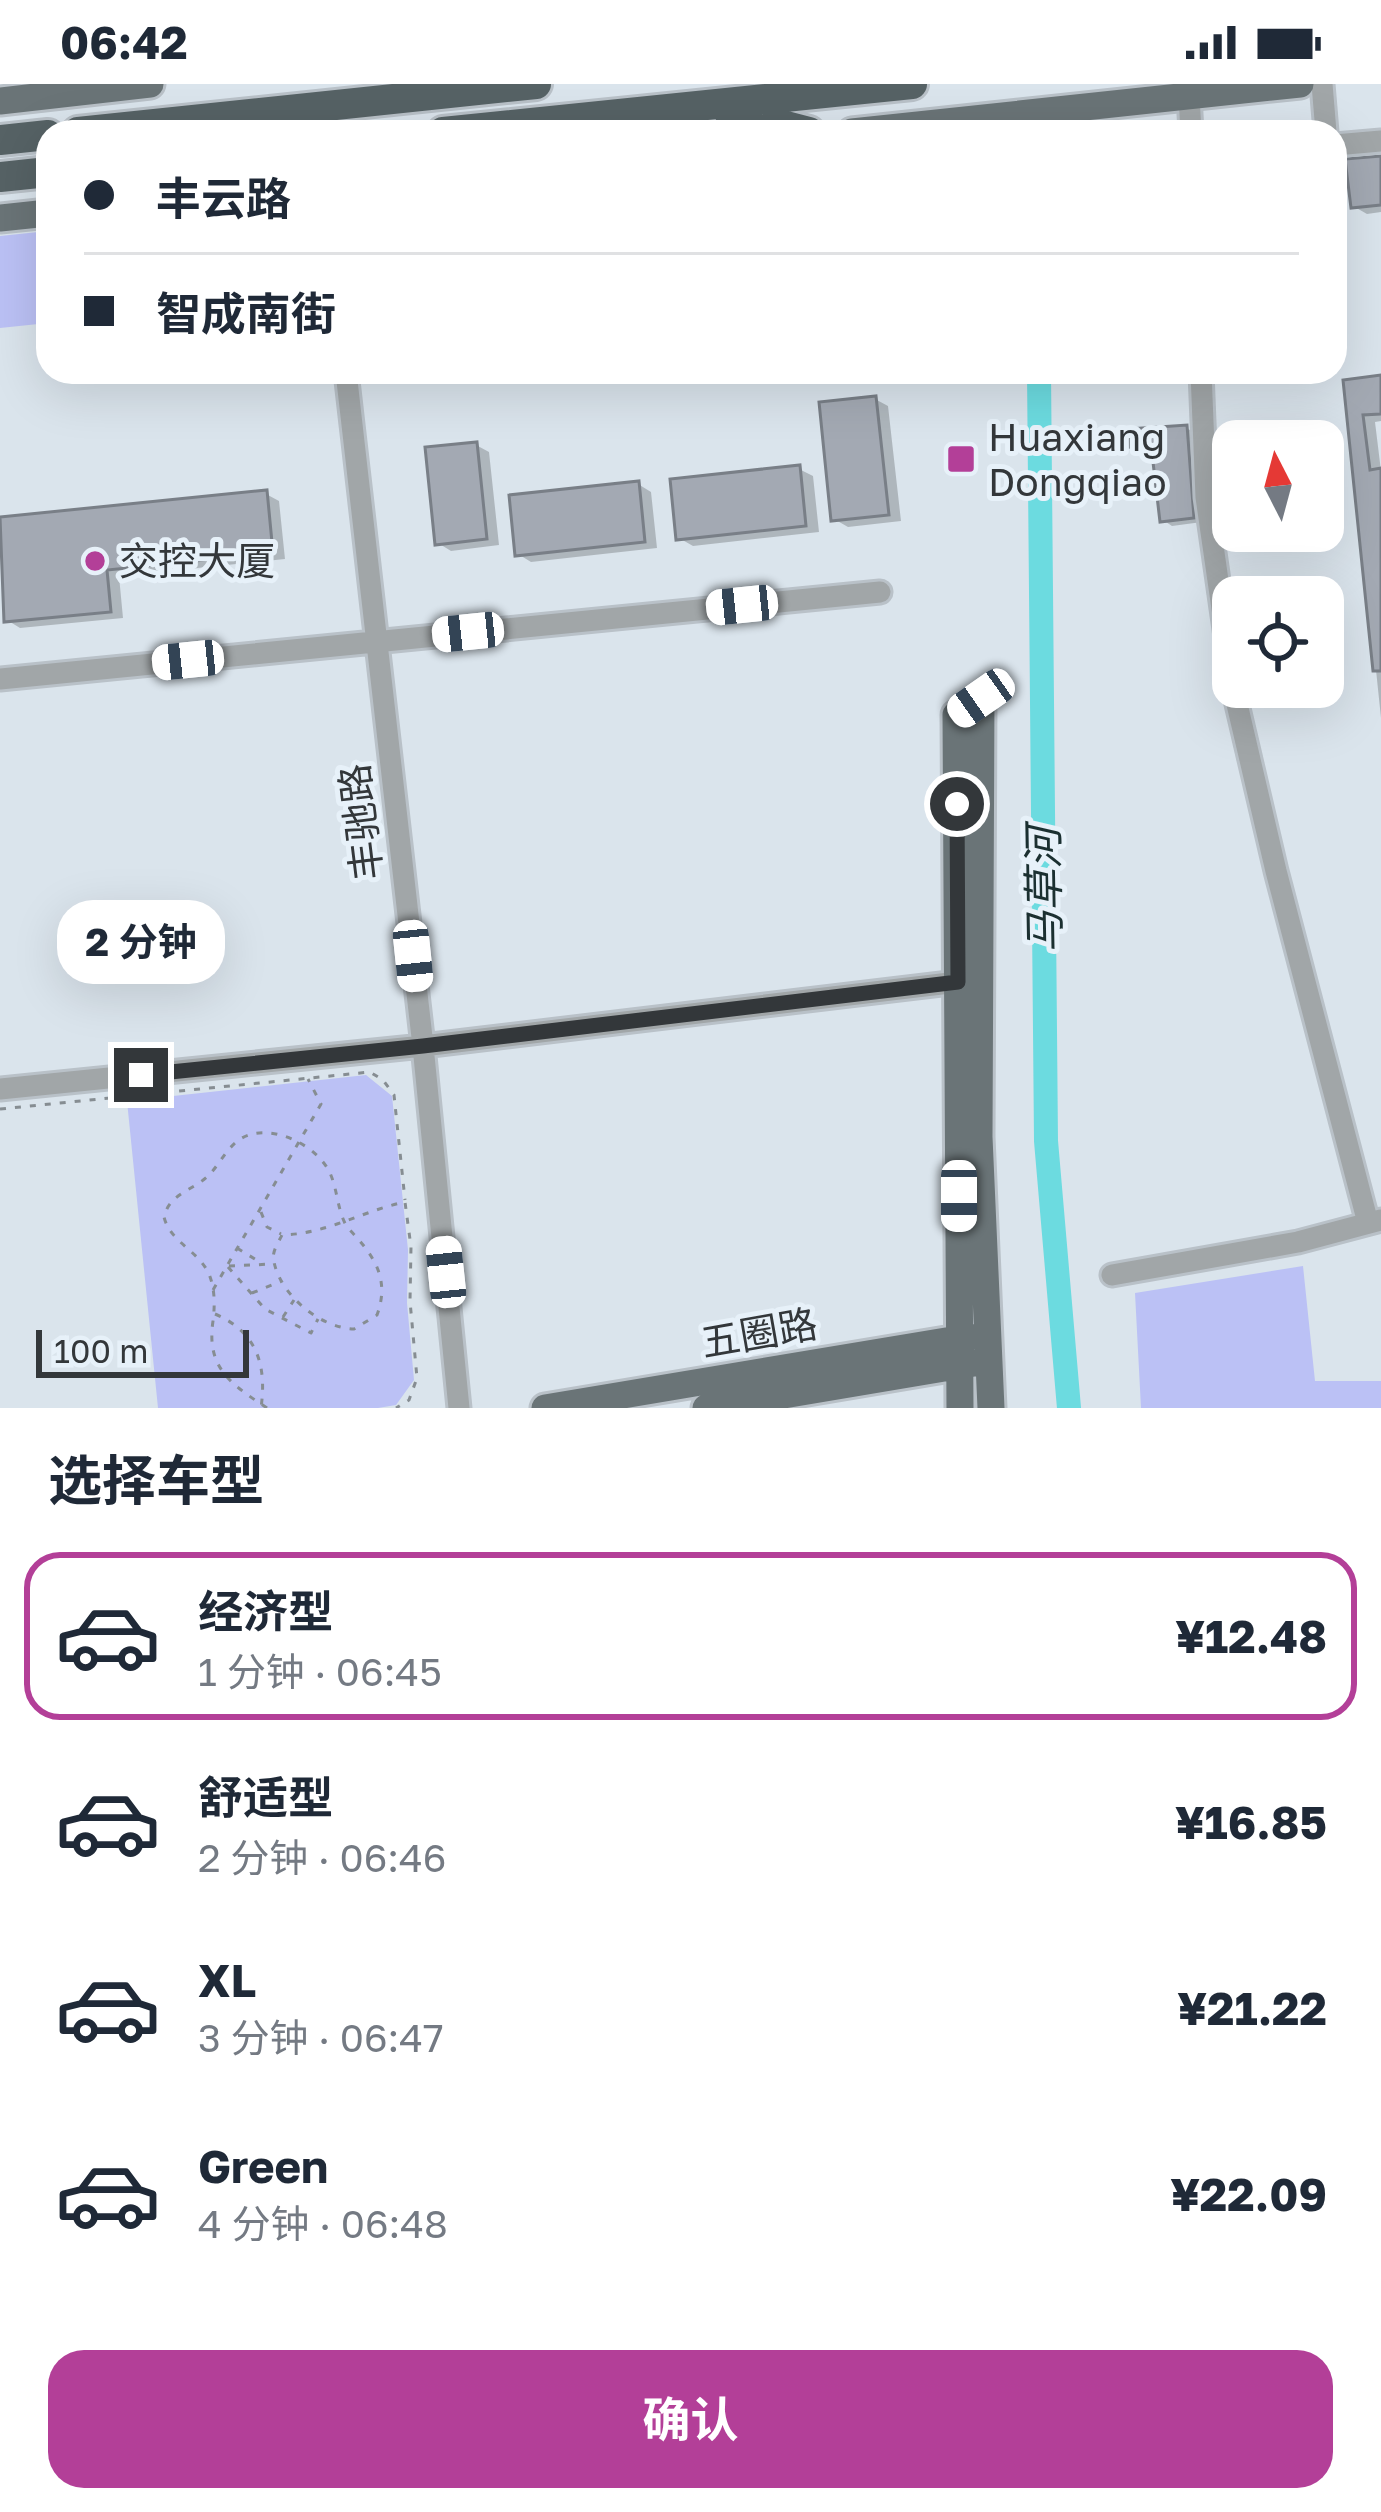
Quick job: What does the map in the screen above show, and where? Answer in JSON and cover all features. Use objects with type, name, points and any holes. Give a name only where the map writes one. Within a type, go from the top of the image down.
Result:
[{"type":"highway","points":[[192,120],[536,84]]},
{"type":"highway","points":[[564,120],[912,84]]},
{"type":"highway","points":[[705,106],[760,120]]},
{"type":"highway","points":[[0,140],[36,136]]},
{"type":"highway","points":[[0,177],[36,173]]},
{"type":"main road","points":[[0,101],[150,84]]},
{"type":"main road","points":[[964,120],[1300,84]]},
{"type":"main road","points":[[0,218],[36,214]]},
{"type":"main road","points":[[960,1408],[972,1350],[979,1137],[981,698],[956,715],[958,982],[972,1350],[991,1408]]},
{"type":"main road","points":[[706,1408],[972,1350]]},
{"type":"main road","name":"五圈路","points":[[545,1408],[972,1350]]},
{"type":"street","points":[[1322,84],[1325,120]]},
{"type":"street","points":[[1189,96],[1190,120]]},
{"type":"street","points":[[1347,144],[1381,141]]},
{"type":"street","name":"丰驰路","points":[[347,384],[459,1408]]},
{"type":"street","points":[[1201,384],[1206,497],[1217,576]]},
{"type":"street","points":[[0,679],[880,592]]},
{"type":"street","points":[[1112,1275],[1298,1242],[1374,1222],[1239,708]]},
{"type":"street","points":[[0,1089],[423,1046],[958,982]]},
{"type":"path","points":[[0,1109],[370,1072],[390,1087],[405,1202],[417,1378],[409,1400],[396,1408]]},
{"type":"path","points":[[213,1290],[321,1104],[308,1078]]},
{"type":"path","points":[[263,1407],[230,1383],[216,1365],[211,1346],[213,1290],[202,1263],[168,1231],[164,1217],[168,1204],[200,1184],[230,1147],[248,1135],[271,1133],[298,1143],[319,1156],[330,1172],[345,1224],[376,1262],[382,1291],[370,1321],[354,1329],[318,1318],[296,1298],[272,1256],[282,1234]]},
{"type":"path","points":[[260,1208],[266,1227],[282,1234],[345,1224],[405,1202]]},
{"type":"path","points":[[237,1248],[260,1262]]},
{"type":"path","points":[[227,1266],[274,1265]]},
{"type":"path","points":[[227,1266],[265,1309],[311,1333],[318,1318]]},
{"type":"path","points":[[250,1294],[283,1280]]},
{"type":"path","points":[[282,1318],[296,1298]]},
{"type":"path","points":[[214,1313],[245,1332],[257,1351],[263,1407]]},
{"type":"path","points":[[409,1400],[415,1406]]},
{"type":"shaded area","points":[[36,232],[36,324],[0,328],[0,236]]},
{"type":"shaded area","points":[[366,1075],[392,1096],[408,1250],[414,1380],[396,1405],[378,1408],[158,1408],[127,1101]]},
{"type":"shaded area","points":[[1303,1266],[1315,1381],[1381,1381],[1381,1408],[1141,1408],[1135,1293]]},
{"type":"building","points":[[1381,156],[1381,205],[1351,208],[1347,159]]},
{"type":"building","points":[[1381,375],[1381,414],[1363,415],[1370,470],[1381,468],[1381,671],[1373,671],[1343,384]]},
{"type":"building","points":[[876,396],[889,515],[831,521],[819,402]]},
{"type":"building","points":[[1187,425],[1194,518],[1160,522],[1151,445],[1130,447],[1129,429]]},
{"type":"building","points":[[477,442],[487,539],[435,545],[425,447]]},
{"type":"building","points":[[800,465],[806,526],[676,540],[670,479]]},
{"type":"building","points":[[639,481],[645,542],[515,556],[509,495]]},
{"type":"building","name":"交控大厦","points":[[267,490],[273,553],[107,570],[111,612],[4,622],[0,517]]},
{"type":"waterway","name":"马草河","points":[[1039,384],[1046,1141],[1069,1408]]},
{"type":"place","name":"Huaxiang Dongqiao","points":[[961,459]]},
{"type":"place","name":"交控大厦","points":[[95,561]]},
{"type":"route","points":[[141,1075],[958,982],[957,804]]}]
